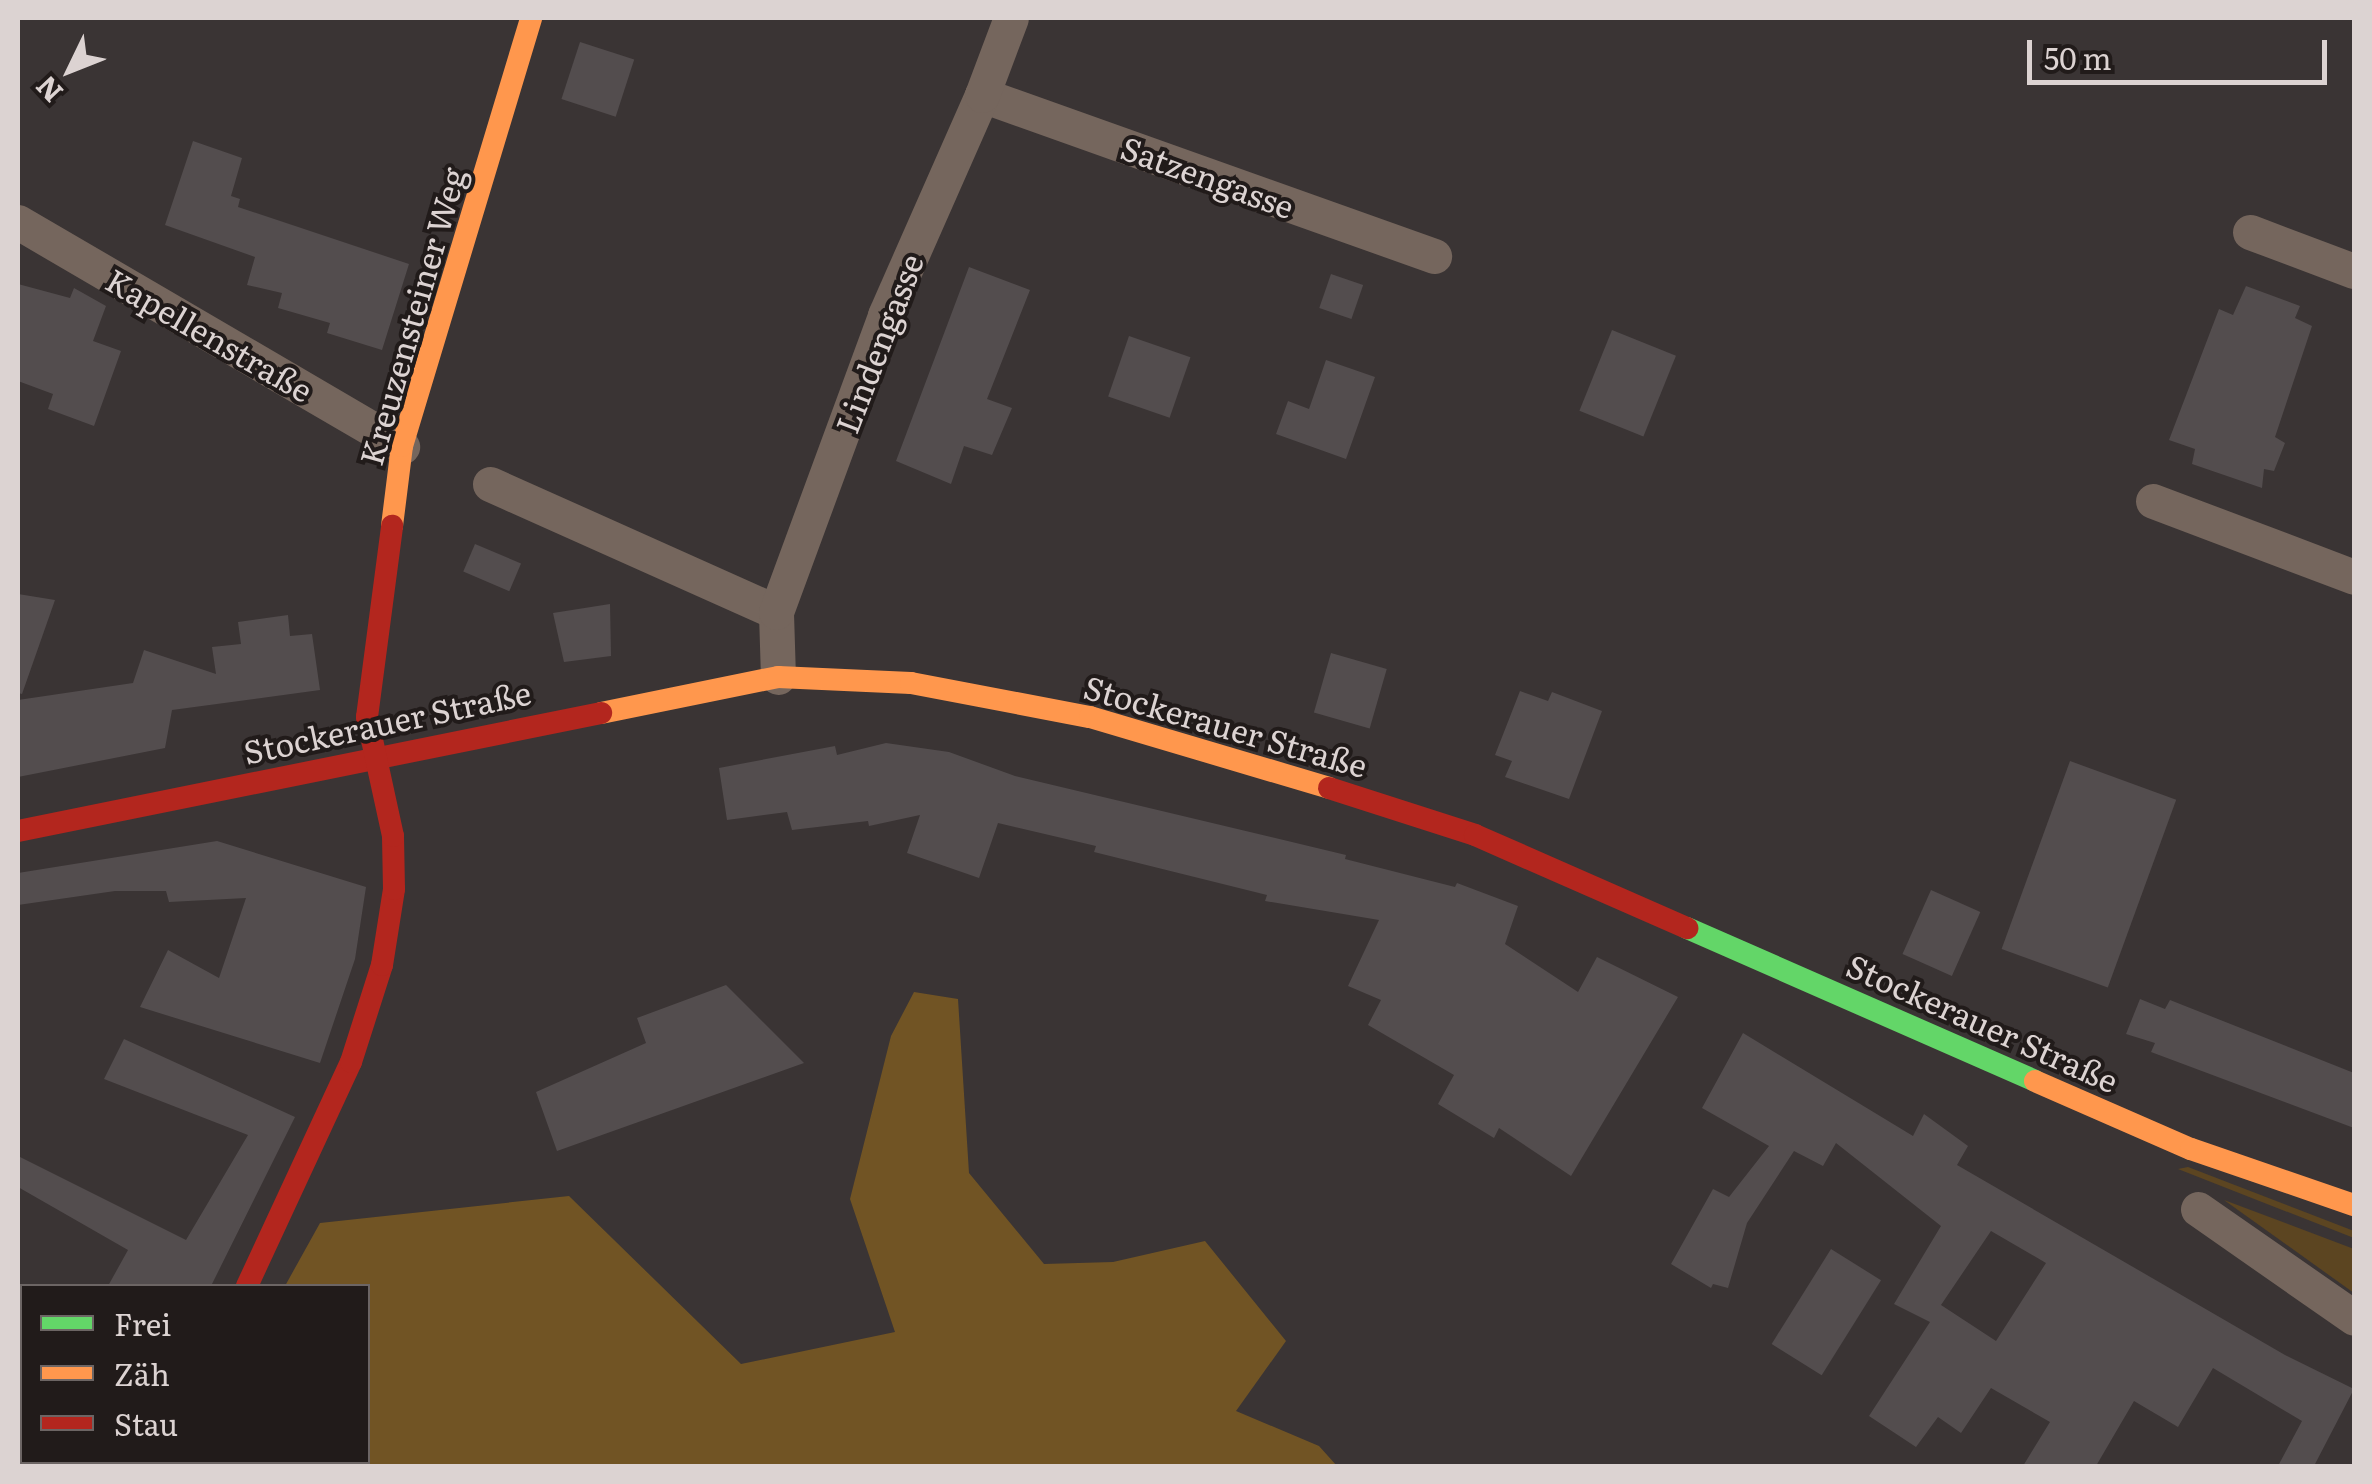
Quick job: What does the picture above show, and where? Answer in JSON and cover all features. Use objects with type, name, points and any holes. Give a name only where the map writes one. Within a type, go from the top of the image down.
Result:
[{"type":"street","name":"Kreuzensteiner Weg","points":[[248,1284],[351,1062],[382,965],[394,888],[393,836],[367,717],[402,446],[531,18]]},
{"type":"street","name":"Lindengasse","points":[[778,677],[776,612],[886,315],[982,96],[1011,18]]},
{"type":"street","name":"Satzengasse","points":[[982,96],[1434,256]]},
{"type":"street","name":"Kapellenstraße","points":[[18,222],[402,446]]},
{"type":"street","points":[[2250,232],[2354,272]]},
{"type":"street","points":[[490,484],[776,612]]},
{"type":"street","points":[[2153,501],[2354,577]]},
{"type":"street","name":"Stockerauer Straße","points":[[18,831],[778,677],[911,683],[1090,716],[1354,794],[1475,835],[2191,1149],[2354,1204]]},
{"type":"street","points":[[2198,1208],[2354,1318]]},
{"type":"shaded area","points":[[914,992],[958,999],[969,1173],[1044,1264],[1113,1262],[1205,1241],[1286,1341],[1236,1411],[1319,1446],[1337,1466],[186,1466],[370,1464],[370,1284],[286,1284],[320,1223],[569,1196],[741,1364],[895,1332],[850,1199],[891,1036]]},
{"type":"shaded area","points":[[2188,1167],[2354,1231],[2354,1238],[2178,1169]]},
{"type":"shaded area","points":[[2224,1200],[2354,1249],[2354,1293]]},
{"type":"building","points":[[580,42],[634,60],[616,117],[561,99]]},
{"type":"building","points":[[193,141],[242,158],[231,196],[240,199],[238,207],[409,264],[382,350],[327,333],[330,323],[278,308],[282,293],[247,285],[255,257],[165,225]]},
{"type":"building","points":[[969,267],[1030,290],[987,399],[1012,408],[992,455],[964,446],[951,484],[896,461]]},
{"type":"building","points":[[1331,274],[1363,285],[1351,319],[1319,308]]},
{"type":"building","points":[[18,284],[70,298],[74,288],[106,306],[93,341],[121,351],[94,426],[48,409],[53,394],[18,381]]},
{"type":"building","points":[[2246,286],[2300,306],[2295,318],[2312,326],[2275,437],[2285,443],[2274,471],[2264,469],[2262,488],[2192,464],[2195,449],[2169,440],[2219,309],[2233,315]]},
{"type":"building","points":[[1612,330],[1676,356],[1643,437],[1579,411]]},
{"type":"building","points":[[1129,336],[1190,357],[1170,418],[1108,397]]},
{"type":"building","points":[[1326,360],[1375,377],[1346,459],[1276,434],[1288,401],[1309,409]]},
{"type":"building","points":[[475,544],[521,564],[509,591],[463,572]]},
{"type":"building","points":[[18,594],[55,600],[22,694],[18,693]]},
{"type":"building","points":[[610,604],[611,656],[564,662],[553,613]]},
{"type":"building","points":[[288,615],[290,636],[312,634],[320,690],[172,710],[165,748],[18,777],[18,700],[133,683],[144,650],[216,674],[212,647],[241,644],[238,622]]},
{"type":"building","points":[[1331,653],[1387,669],[1370,729],[1314,713]]},
{"type":"building","points":[[1520,691],[1548,701],[1552,692],[1602,711],[1569,799],[1505,777],[1512,761],[1495,755]]},
{"type":"building","points":[[886,743],[949,752],[1015,776],[1346,855],[1345,859],[1455,887],[1457,883],[1518,906],[1505,944],[1578,992],[1597,957],[1678,997],[1571,1176],[1499,1128],[1494,1138],[1438,1104],[1454,1075],[1368,1025],[1381,1000],[1348,986],[1379,920],[1265,901],[1267,895],[1094,852],[1096,846],[998,823],[979,878],[907,853],[920,815],[869,826],[868,821],[792,830],[787,812],[727,820],[719,768],[835,746],[837,755]]},
{"type":"building","points":[[2070,761],[2176,800],[2108,988],[2002,949]]},
{"type":"building","points":[[217,841],[366,887],[355,959],[320,1063],[140,1007],[168,950],[219,978],[246,898],[169,902],[166,891],[115,891],[18,905],[18,873]]},
{"type":"building","points":[[1931,890],[1980,912],[1952,976],[1903,954]]},
{"type":"building","points":[[726,985],[804,1063],[557,1151],[536,1092],[646,1043],[637,1018]]},
{"type":"building","points":[[2140,999],[2165,1009],[2170,1000],[2354,1073],[2354,1128],[2151,1052],[2155,1043],[2126,1034]]},
{"type":"building","points":[[1743,1033],[1913,1136],[1924,1114],[1968,1146],[1957,1165],[2285,1355],[2354,1389],[2314,1466],[2278,1466],[2302,1421],[2213,1368],[2178,1427],[2134,1401],[2096,1466],[2023,1466],[2050,1422],[1991,1388],[1961,1433],[1938,1417],[1916,1447],[1869,1416],[1930,1322],[1894,1304],[1941,1226],[1836,1143],[1823,1166],[1794,1151],[1747,1223],[1728,1288],[1713,1284],[1711,1288],[1671,1264],[1713,1189],[1729,1197],[1769,1146],[1702,1108]],"holes":[[[1991,1231],[2046,1263],[1996,1341],[1941,1305]]]},
{"type":"building","points":[[124,1039],[295,1117],[212,1284],[109,1284],[128,1250],[18,1187],[18,1156],[186,1240],[248,1135],[104,1079]]},
{"type":"building","points":[[1831,1249],[1881,1280],[1822,1375],[1772,1344]]},
{"type":"traffic: fast","points":[[1687,928],[2035,1081]]},
{"type":"traffic: slow","points":[[392,526],[402,446],[531,18]]},
{"type":"traffic: slow","points":[[601,713],[778,677],[911,683],[1090,717],[1329,788]]},
{"type":"traffic: slow","points":[[2035,1081],[2191,1149],[2354,1205]]},
{"type":"traffic: jam","points":[[248,1284],[351,1062],[382,965],[394,889],[393,836],[367,717],[392,526]]},
{"type":"traffic: jam","points":[[18,831],[601,713]]},
{"type":"traffic: jam","points":[[1329,788],[1475,835],[1687,928]]}]
